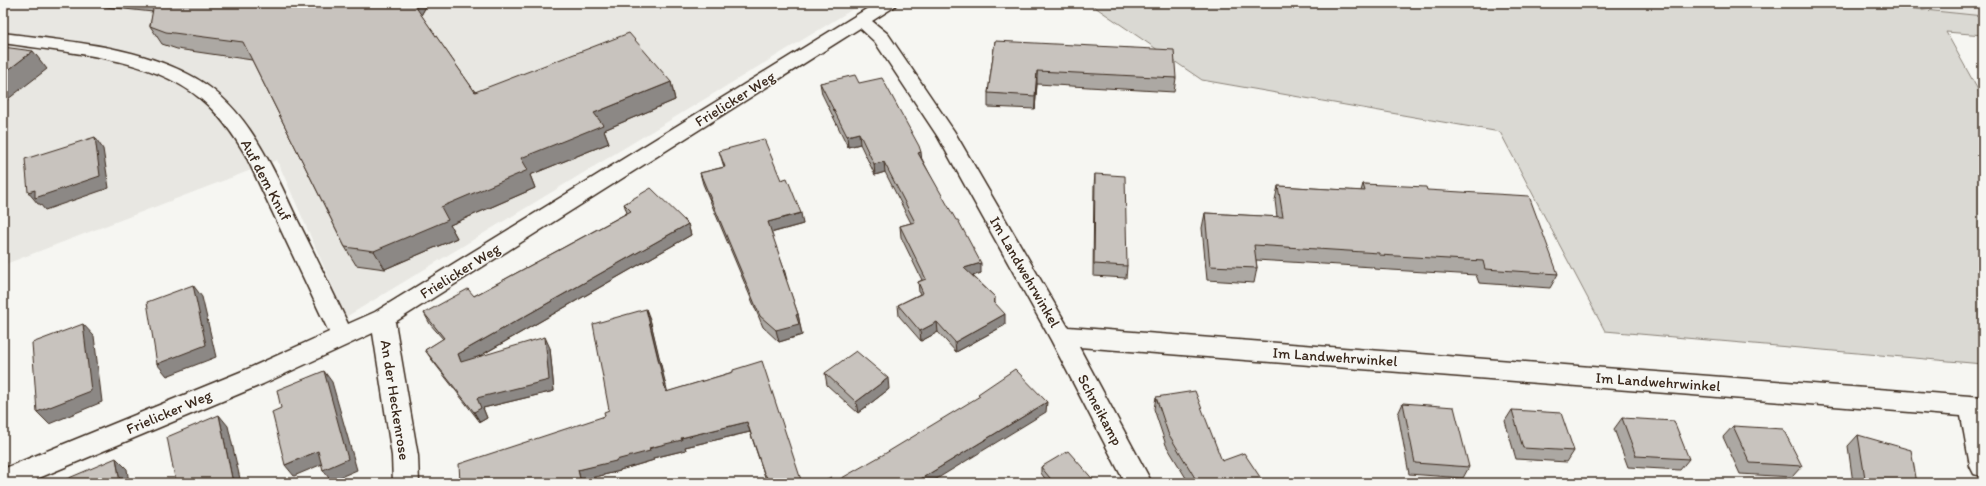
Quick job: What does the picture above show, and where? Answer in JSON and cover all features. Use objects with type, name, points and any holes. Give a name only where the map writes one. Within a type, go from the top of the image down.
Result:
[{"type":"street","name":"Frielicker Weg","points":[[3,481],[254,377],[383,318],[888,3]]},
{"type":"street","name":"Im Landwehrwinkel","points":[[861,20],[882,38],[947,136],[1061,336],[1977,406]]},
{"type":"street","name":"Auf dem Knuf","points":[[3,38],[90,50],[160,68],[186,80],[212,98],[238,126],[262,165],[343,337]]},
{"type":"street","name":"An der Heckenrose","points":[[383,318],[405,456],[406,483]]},
{"type":"street","name":"Schneikamp","points":[[1061,336],[1139,483]]},
{"type":"street","points":[[1977,406],[1983,466]]},
{"type":"shaded area","points":[[3,3],[863,3],[346,317],[277,160],[3,265]]},
{"type":"shaded area","points":[[1089,3],[1857,3],[1983,16],[1983,35],[1946,32],[1983,99],[1983,364],[1605,331],[1500,132],[1202,80]]},
{"type":"shaded area","points":[[1857,3],[1983,3],[1983,16],[1930,11]]},
{"type":"building","points":[[154,3],[413,3],[475,92],[629,33],[671,82],[594,113],[603,125],[521,158],[528,170],[441,207],[448,220],[374,251],[345,247],[243,42],[166,32],[150,26]]},
{"type":"building","points":[[995,41],[1174,50],[1176,78],[1037,71],[1035,96],[988,93]]},
{"type":"building","points":[[3,47],[33,51],[3,74]]},
{"type":"building","points":[[855,75],[859,83],[882,78],[919,146],[921,152],[918,153],[956,220],[958,220],[981,263],[964,268],[995,297],[994,302],[1005,314],[955,342],[937,322],[920,331],[898,305],[923,293],[918,282],[926,279],[900,226],[915,222],[884,162],[874,164],[859,133],[847,136],[820,83]]},
{"type":"building","points":[[95,137],[100,176],[35,198],[35,190],[28,192],[25,159]]},
{"type":"building","points":[[764,139],[781,180],[787,178],[801,213],[768,222],[798,314],[796,315],[799,324],[776,330],[760,316],[700,173],[725,167],[719,151]]},
{"type":"building","points":[[1095,174],[1125,176],[1127,266],[1094,264]]},
{"type":"building","points":[[1363,184],[1426,187],[1427,190],[1529,196],[1558,274],[1485,269],[1483,261],[1379,255],[1379,253],[1254,245],[1257,268],[1210,266],[1205,213],[1283,217],[1278,186],[1365,191]]},
{"type":"building","points":[[651,188],[688,224],[458,354],[461,362],[545,337],[549,380],[477,398],[481,408],[474,412],[425,350],[444,338],[424,313],[468,289],[474,296],[631,211],[624,204]]},
{"type":"building","points":[[193,285],[206,345],[157,364],[147,302]]},
{"type":"building","points":[[646,309],[666,392],[733,372],[733,370],[762,361],[802,483],[771,483],[764,473],[747,422],[681,438],[682,440],[649,448],[650,451],[578,470],[581,483],[460,483],[459,464],[605,416],[604,412],[609,410],[593,324]]},
{"type":"building","points":[[83,324],[91,391],[37,412],[32,343]]},
{"type":"building","points":[[856,351],[888,378],[856,402],[825,373]]},
{"type":"building","points":[[1015,369],[1047,402],[914,483],[820,483],[831,477],[835,482],[886,453],[980,396],[978,394]]},
{"type":"building","points":[[324,371],[348,459],[323,470],[318,451],[285,465],[272,412],[281,408],[277,390]]},
{"type":"building","points":[[1195,391],[1222,461],[1244,453],[1264,483],[1198,483],[1168,433],[1156,397]]},
{"type":"building","points":[[1403,403],[1454,407],[1469,467],[1415,463]]},
{"type":"building","points":[[1512,410],[1561,413],[1574,451],[1523,448]]},
{"type":"building","points":[[219,415],[233,483],[176,483],[167,437]]},
{"type":"building","points":[[1622,418],[1674,421],[1689,459],[1636,456]]},
{"type":"building","points":[[1733,426],[1783,429],[1802,466],[1750,463]]},
{"type":"building","points":[[1858,435],[1911,450],[1917,483],[1883,483],[1865,478]]},
{"type":"building","points":[[1068,451],[1096,483],[1054,483],[1041,467]]},
{"type":"building","points":[[116,458],[120,483],[62,483],[62,481]]}]
